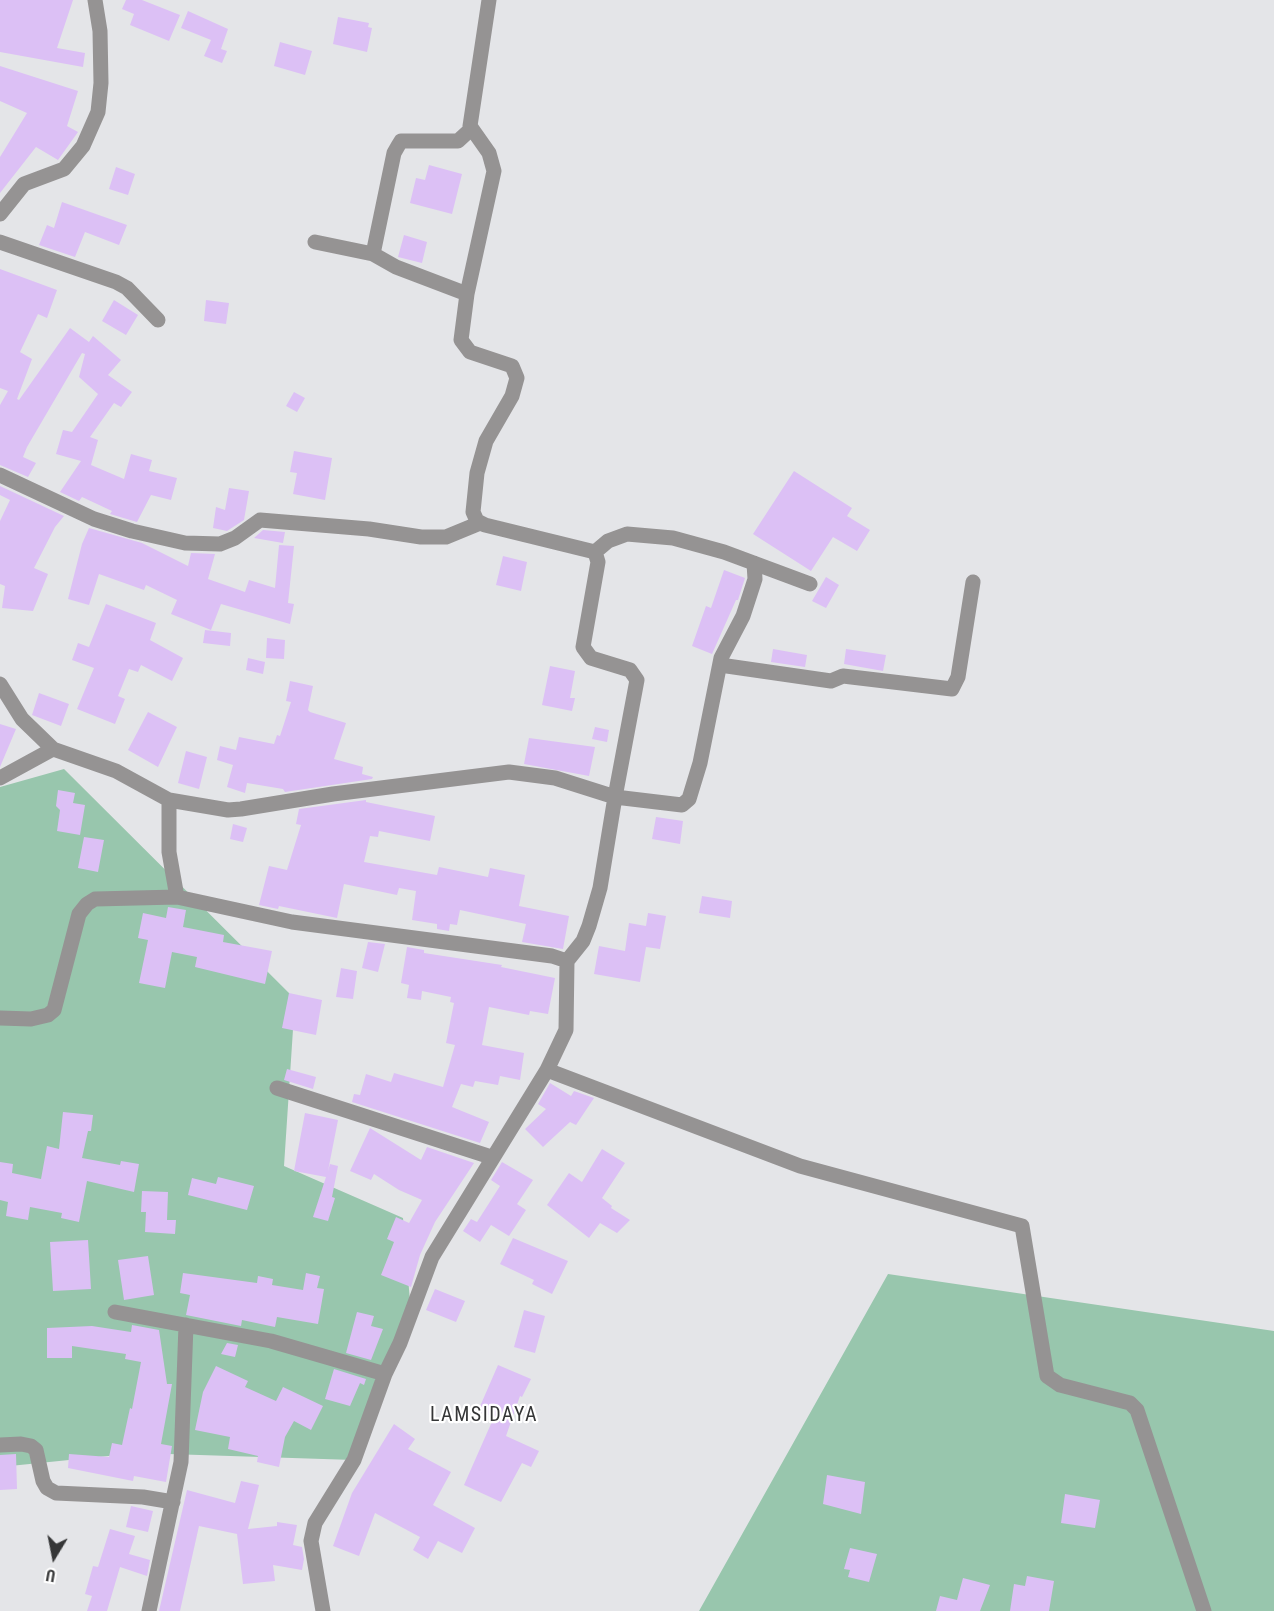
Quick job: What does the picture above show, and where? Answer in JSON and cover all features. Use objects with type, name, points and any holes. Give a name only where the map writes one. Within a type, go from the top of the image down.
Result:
[{"type":"street","points":[[0,214],[24,184],[64,169],[87,137],[98,112],[101,83],[100,31],[94,0]]},
{"type":"street","points":[[373,254],[394,153],[401,141],[458,141],[471,129],[489,0]]},
{"type":"street","points":[[471,129],[489,153],[494,171],[467,294],[462,344],[470,352],[512,366],[517,378],[512,396],[486,441],[477,473],[473,512],[480,523]]},
{"type":"street","points":[[0,242],[116,282],[127,288],[158,320]]},
{"type":"street","points":[[315,242],[373,254],[396,267],[467,294]]},
{"type":"street","points":[[0,476],[94,519],[132,531],[185,543],[220,544],[235,538],[260,520],[369,529],[421,537],[446,537],[480,523],[595,552],[616,537],[642,534],[673,538],[754,563],[810,584]]},
{"type":"street","points":[[323,1611],[311,1541],[312,1533],[354,1460],[384,1374],[400,1344],[432,1257],[491,1156],[547,1070],[566,1030],[567,961],[583,941],[600,888],[637,680],[630,670],[591,658],[583,648],[598,562],[595,552]]},
{"type":"street","points":[[0,684],[22,718],[53,749],[116,771],[169,800],[228,810],[241,809],[333,794],[509,772],[555,778],[615,797],[682,805],[689,799],[699,763],[720,665],[743,616],[755,579],[754,563]]},
{"type":"street","points":[[720,665],[831,681],[843,676],[952,689],[958,677],[973,582]]},
{"type":"street","points":[[0,778],[53,749]]},
{"type":"street","points":[[169,800],[169,852],[177,897]]},
{"type":"street","points":[[0,1018],[40,1017],[54,1010],[80,914],[87,904],[95,899],[177,897],[292,922],[552,956],[567,961]]},
{"type":"street","points":[[547,1070],[800,1166],[1022,1226],[1047,1376],[1060,1385],[1130,1403],[1137,1410],[1204,1611]]},
{"type":"street","points":[[277,1088],[491,1156]]},
{"type":"street","points":[[115,1312],[281,1343],[384,1374]]},
{"type":"street","points":[[149,1611],[181,1462],[186,1326]]},
{"type":"street","points":[[0,1445],[21,1444],[31,1446],[36,1450],[43,1481],[47,1488],[56,1493],[143,1497],[173,1502]]},
{"type":"green space","points":[[64,769],[295,999],[284,1166],[403,1218],[411,1313],[354,1460],[138,1453],[0,1467],[0,787]]},
{"type":"green space","points":[[888,1274],[1274,1331],[1274,1611],[699,1611]]},
{"type":"building","points":[[0,0],[73,0],[57,48],[85,53],[83,67],[0,52]]},
{"type":"building","points":[[126,0],[142,0],[180,15],[169,41],[130,25],[134,14],[122,9]]},
{"type":"building","points":[[188,11],[228,29],[221,49],[227,51],[222,63],[204,56],[211,40],[181,28]]},
{"type":"building","points":[[338,17],[369,23],[368,27],[372,28],[367,52],[333,44]]},
{"type":"building","points":[[280,42],[312,51],[305,75],[274,66]]},
{"type":"building","points":[[0,66],[78,91],[67,126],[78,132],[58,160],[36,147],[0,193],[0,157],[27,113],[0,101]]},
{"type":"building","points":[[429,165],[462,174],[452,214],[410,203],[416,178],[425,180]]},
{"type":"building","points":[[116,167],[135,174],[128,195],[109,189]]},
{"type":"building","points":[[62,202],[127,225],[119,245],[85,232],[75,257],[39,245],[47,225],[54,228]]},
{"type":"building","points":[[404,235],[427,242],[422,263],[398,257]]},
{"type":"building","points":[[0,269],[57,290],[47,318],[38,314],[20,352],[32,359],[17,399],[19,400],[70,328],[89,342],[93,336],[121,360],[108,375],[132,392],[121,407],[114,403],[90,437],[98,440],[91,465],[124,479],[131,454],[152,460],[149,471],[177,478],[171,500],[151,495],[137,522],[110,514],[112,511],[82,497],[79,501],[60,492],[81,461],[56,454],[63,430],[72,432],[98,394],[79,377],[85,354],[82,353],[27,447],[23,457],[36,463],[28,477],[0,465],[0,405],[8,391],[0,388]]},
{"type":"building","points":[[114,300],[138,315],[126,335],[102,321]]},
{"type":"building","points":[[206,300],[229,303],[226,324],[204,321]]},
{"type":"building","points":[[294,392],[305,398],[297,412],[286,406]]},
{"type":"building","points":[[294,451],[332,458],[325,500],[293,494],[297,473],[290,472]]},
{"type":"building","points":[[794,471],[852,508],[847,516],[870,530],[857,551],[833,537],[811,571],[753,534]]},
{"type":"building","points":[[0,486],[64,516],[55,527],[34,568],[48,574],[33,611],[2,608],[5,586],[0,584],[0,521],[10,500],[0,495]]},
{"type":"building","points":[[229,488],[249,491],[244,520],[227,531],[213,528],[216,507],[225,510]]},
{"type":"building","points":[[89,528],[142,543],[188,566],[191,553],[215,554],[208,579],[245,592],[249,580],[275,588],[279,545],[294,546],[288,603],[294,604],[290,624],[221,604],[211,630],[171,614],[177,600],[146,585],[144,590],[99,574],[89,605],[68,599],[82,544]]},
{"type":"building","points":[[263,530],[285,532],[283,543],[254,538]]},
{"type":"building","points":[[503,556],[527,562],[521,591],[496,585]]},
{"type":"building","points":[[724,570],[745,578],[738,600],[736,600],[712,654],[692,646],[706,606],[711,608]]},
{"type":"building","points":[[826,577],[839,585],[826,608],[812,601]]},
{"type":"building","points":[[106,604],[156,623],[150,640],[183,658],[172,681],[141,665],[138,672],[129,669],[118,696],[125,699],[115,724],[77,709],[94,668],[72,660],[78,643],[89,647]]},
{"type":"building","points":[[205,630],[231,633],[230,646],[203,643]]},
{"type":"building","points":[[267,638],[285,640],[284,659],[266,658]]},
{"type":"building","points":[[773,649],[807,655],[805,667],[771,662]]},
{"type":"building","points":[[846,649],[886,655],[883,671],[844,664]]},
{"type":"building","points":[[248,658],[265,662],[263,674],[246,670]]},
{"type":"building","points":[[550,666],[575,671],[570,698],[575,698],[572,711],[542,705]]},
{"type":"building","points":[[290,681],[313,686],[308,710],[310,712],[346,723],[334,759],[363,767],[362,774],[373,777],[372,779],[285,792],[283,789],[247,783],[245,793],[227,787],[233,765],[217,760],[220,746],[236,750],[239,737],[274,744],[277,735],[280,736],[291,702],[286,701]]},
{"type":"building","points":[[39,693],[69,704],[61,726],[32,715]]},
{"type":"building","points":[[148,712],[177,727],[158,767],[128,750]]},
{"type":"building","points":[[0,724],[16,729],[0,767]]},
{"type":"building","points":[[595,727],[609,730],[607,742],[592,739]]},
{"type":"building","points":[[529,738],[595,747],[589,776],[524,764]]},
{"type":"building","points":[[186,751],[207,757],[199,789],[178,783]]},
{"type":"building","points":[[58,790],[75,793],[73,803],[85,805],[80,835],[57,831],[60,810],[56,806]]},
{"type":"building","points":[[366,800],[366,802],[435,816],[430,841],[379,831],[378,837],[370,836],[364,862],[437,875],[439,867],[488,877],[490,868],[525,875],[519,906],[569,916],[563,949],[522,942],[526,924],[460,910],[457,925],[450,924],[449,931],[437,929],[437,924],[412,920],[416,891],[399,888],[397,895],[344,884],[337,918],[279,906],[278,909],[259,905],[269,866],[287,870],[301,825],[296,824],[299,809]]},
{"type":"building","points":[[656,817],[683,821],[680,844],[652,839]]},
{"type":"building","points":[[233,824],[247,828],[243,842],[230,839]]},
{"type":"building","points":[[84,837],[104,840],[98,872],[78,868]]},
{"type":"building","points":[[702,896],[732,901],[730,918],[699,913]]},
{"type":"building","points":[[168,907],[186,910],[183,927],[224,935],[223,942],[272,951],[265,984],[195,967],[197,957],[172,952],[165,988],[139,983],[148,940],[138,938],[143,913],[166,918]]},
{"type":"building","points":[[648,913],[666,916],[660,949],[646,947],[640,982],[594,974],[599,946],[625,951],[629,923],[646,926]]},
{"type":"building","points":[[368,942],[385,944],[378,972],[362,968]]},
{"type":"building","points":[[407,947],[424,950],[424,953],[502,965],[501,967],[555,978],[548,1014],[530,1011],[529,1015],[489,1007],[482,1045],[524,1053],[520,1080],[500,1076],[498,1085],[475,1081],[473,1087],[461,1084],[452,1107],[489,1122],[480,1143],[352,1102],[354,1094],[360,1095],[366,1074],[391,1082],[394,1073],[443,1087],[455,1045],[446,1043],[454,1003],[450,1002],[451,997],[422,991],[421,1000],[407,998],[409,985],[401,983]]},
{"type":"building","points":[[341,968],[357,971],[353,999],[336,997]]},
{"type":"building","points":[[289,993],[322,1000],[316,1035],[282,1028]]},
{"type":"building","points":[[287,1069],[316,1077],[313,1089],[284,1080]]},
{"type":"building","points":[[550,1083],[571,1096],[574,1091],[594,1098],[576,1125],[570,1122],[543,1147],[525,1129],[546,1109],[538,1104]]},
{"type":"building","points":[[63,1112],[93,1115],[91,1131],[88,1131],[82,1158],[120,1165],[121,1161],[139,1164],[134,1192],[87,1181],[79,1222],[61,1218],[62,1213],[30,1207],[28,1220],[6,1216],[8,1202],[0,1200],[0,1162],[13,1164],[12,1173],[41,1179],[47,1146],[59,1149]]},
{"type":"building","points":[[305,1113],[338,1120],[328,1171],[330,1164],[338,1166],[332,1197],[335,1198],[328,1221],[313,1217],[326,1177],[294,1171]]},
{"type":"building","points":[[370,1128],[421,1160],[427,1147],[474,1163],[435,1222],[420,1255],[411,1287],[381,1275],[394,1242],[387,1239],[396,1217],[409,1223],[422,1200],[399,1190],[374,1174],[371,1180],[350,1171]]},
{"type":"building","points":[[602,1149],[625,1163],[602,1198],[612,1206],[611,1208],[630,1220],[617,1233],[600,1223],[589,1238],[547,1205],[569,1173],[582,1182]]},
{"type":"building","points":[[502,1162],[533,1180],[517,1204],[526,1210],[509,1236],[491,1225],[480,1242],[463,1231],[471,1219],[477,1222],[500,1186],[491,1180]]},
{"type":"building","points":[[218,1177],[254,1186],[247,1210],[188,1195],[192,1178],[216,1184]]},
{"type":"building","points":[[142,1191],[168,1192],[167,1220],[176,1220],[175,1234],[145,1232],[146,1212],[141,1212]]},
{"type":"building","points":[[513,1238],[568,1261],[552,1294],[532,1284],[534,1280],[500,1264]]},
{"type":"building","points":[[88,1240],[91,1289],[53,1291],[50,1242]]},
{"type":"building","points":[[148,1256],[154,1295],[124,1300],[118,1260]]},
{"type":"building","points":[[183,1273],[257,1283],[258,1276],[273,1279],[272,1285],[303,1290],[306,1273],[320,1276],[317,1288],[324,1289],[318,1324],[277,1317],[275,1327],[242,1320],[241,1326],[186,1315],[190,1295],[180,1293]]},
{"type":"building","points":[[435,1289],[465,1301],[456,1322],[426,1310]]},
{"type":"building","points":[[524,1310],[545,1316],[535,1353],[514,1347]]},
{"type":"building","points":[[357,1312],[374,1316],[371,1326],[383,1329],[371,1360],[346,1353]]},
{"type":"building","points":[[132,1325],[159,1330],[167,1384],[172,1384],[161,1444],[172,1446],[166,1482],[134,1476],[133,1481],[68,1468],[69,1454],[109,1457],[112,1443],[122,1445],[141,1362],[125,1359],[126,1354],[72,1346],[72,1358],[47,1358],[47,1328],[92,1326],[131,1332]]},
{"type":"building","points":[[227,1343],[238,1345],[235,1357],[221,1354]]},
{"type":"building","points":[[498,1365],[531,1379],[522,1397],[520,1396],[506,1436],[539,1451],[531,1467],[522,1463],[501,1502],[464,1485],[494,1417],[478,1411]]},
{"type":"building","points":[[216,1366],[248,1381],[245,1387],[276,1401],[283,1387],[323,1406],[311,1430],[294,1421],[285,1437],[279,1467],[257,1462],[258,1456],[228,1449],[230,1437],[195,1430],[203,1392]]},
{"type":"building","points":[[334,1369],[366,1379],[364,1385],[360,1383],[350,1406],[325,1399]]},
{"type":"building","points":[[394,1424],[415,1439],[408,1449],[451,1472],[433,1505],[475,1528],[462,1553],[438,1541],[428,1559],[413,1550],[420,1537],[375,1513],[359,1556],[333,1546],[352,1493]]},
{"type":"building","points":[[16,1454],[17,1489],[0,1490],[0,1455]]},
{"type":"building","points":[[827,1475],[865,1482],[861,1514],[823,1504]]},
{"type":"building","points":[[241,1481],[259,1485],[248,1529],[277,1526],[277,1522],[297,1525],[293,1545],[302,1547],[304,1559],[302,1570],[273,1565],[275,1581],[243,1584],[237,1534],[199,1526],[180,1611],[159,1611],[187,1490],[235,1503]]},
{"type":"building","points":[[1065,1494],[1100,1500],[1095,1528],[1061,1523]]},
{"type":"building","points":[[131,1506],[153,1511],[148,1532],[126,1527]]},
{"type":"building","points":[[110,1529],[135,1536],[129,1554],[150,1560],[147,1576],[120,1567],[107,1611],[87,1611],[92,1596],[85,1594],[93,1566],[98,1567]]},
{"type":"building","points":[[850,1548],[877,1554],[869,1582],[848,1577],[850,1570],[844,1569]]},
{"type":"building","points":[[1027,1576],[1054,1581],[1049,1611],[1010,1611],[1014,1584],[1025,1586]]},
{"type":"building","points":[[963,1578],[990,1585],[980,1611],[936,1611],[940,1596],[957,1600]]},
{"type":"district","name":"LAMSIDAYA","points":[[484,1416]]}]
